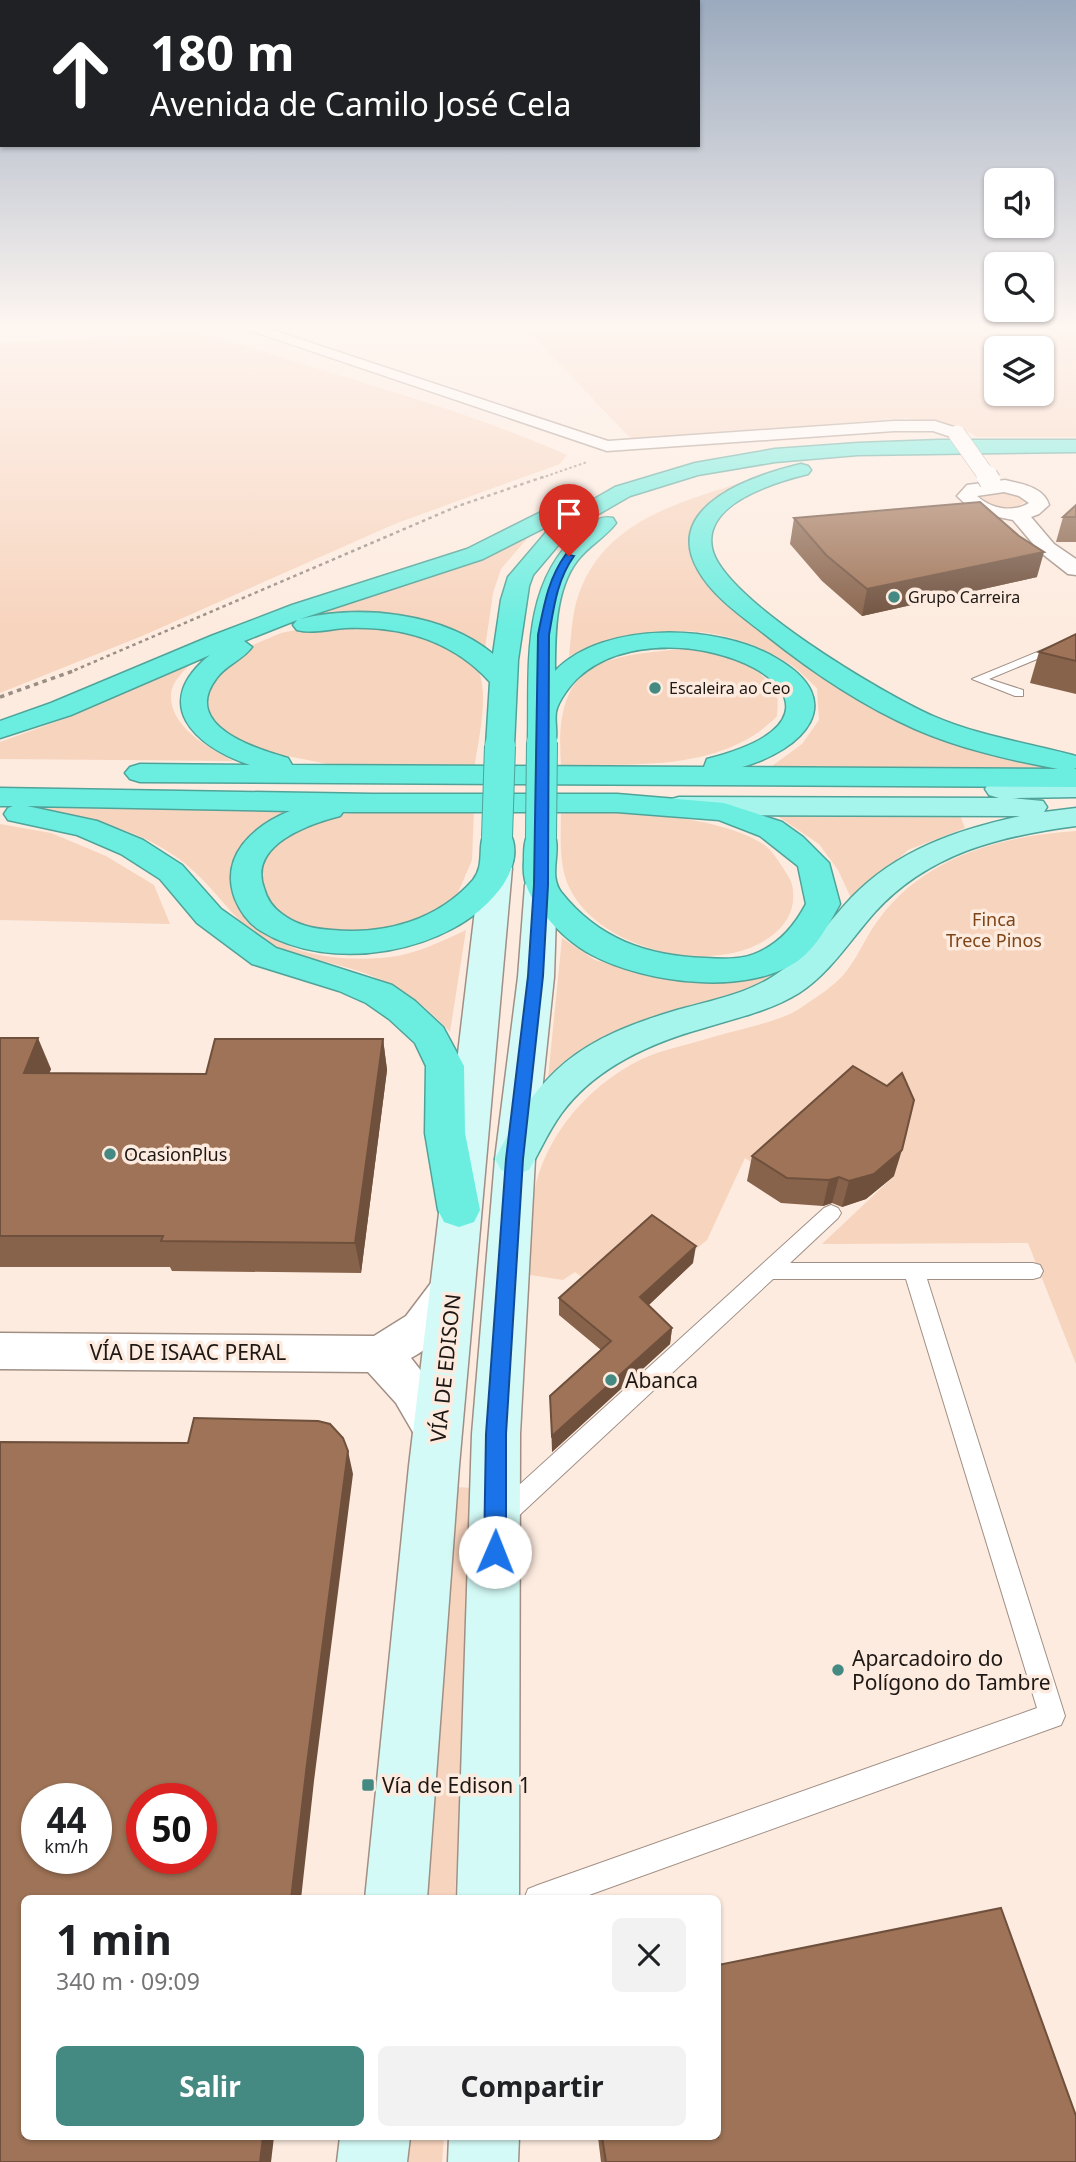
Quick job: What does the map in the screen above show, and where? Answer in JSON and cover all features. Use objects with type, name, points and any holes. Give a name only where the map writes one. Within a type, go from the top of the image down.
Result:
[{"type":"highway","points":[[0,730],[61,709],[220,641],[301,610],[475,554],[615,486],[736,461],[801,452],[1076,446]]},
{"type":"highway","points":[[0,774],[325,772],[601,773],[675,790],[771,829],[793,844],[813,863],[823,904],[808,932],[790,949],[770,961],[745,968],[676,970],[647,965],[600,947],[564,919],[541,885],[541,837],[542,742],[544,635],[551,594],[560,569],[579,544],[608,520],[648,500],[693,484],[746,471],[816,463],[919,458],[1076,457]]},
{"type":"highway","points":[[816,463],[739,491],[715,509],[706,519],[700,541],[707,568],[760,617],[825,668],[886,705],[927,724],[970,738],[1076,763]]},
{"type":"highway","points":[[372,803],[320,811],[288,822],[267,836],[251,854],[244,875],[247,892],[257,908],[270,921],[292,933],[326,943],[369,943],[418,933],[453,915],[477,894],[497,853],[499,746],[505,649],[520,575],[542,546],[567,523],[604,500],[644,482]]},
{"type":"highway","points":[[325,772],[254,757],[215,738],[200,723],[193,706],[195,687],[207,669],[228,653],[272,633],[319,622],[351,621],[417,627],[443,636],[483,659],[503,680]]},
{"type":"highway","points":[[543,709],[558,683],[573,668],[590,658],[629,644],[658,640],[689,641],[744,652],[782,673],[795,687],[801,701],[800,716],[794,729],[780,742],[723,763],[675,790]]},
{"type":"highway","points":[[0,797],[372,803],[617,803],[675,790],[1076,778]]},
{"type":"highway","points":[[0,785],[903,790]]},
{"type":"highway","points":[[0,812],[34,816],[86,828],[132,847],[171,872],[209,916],[264,956],[352,983],[379,994],[402,1010],[430,1036],[445,1066],[445,1133],[458,1210]]},
{"type":"main road","points":[[903,790],[1076,788]]},
{"type":"main road","points":[[675,790],[1076,807]]},
{"type":"main road","points":[[903,790],[1076,796]]},
{"type":"main road","points":[[515,1159],[535,1120],[554,1094],[587,1065],[640,1035],[761,998],[785,986],[826,951],[874,893],[926,855],[984,833],[1076,817]]},
{"type":"main road","name":"VÍA DE EDISON","points":[[396,1895],[437,1432],[454,1280],[458,1210],[497,853]]},
{"type":"main road","points":[[488,1895],[496,1434],[515,1159],[536,976],[541,885]]},
{"type":"main road","points":[[372,2162],[375,2140]]},
{"type":"main road","points":[[483,2162],[484,2140]]},
{"type":"street","points":[[543,425],[607,446],[788,431],[935,426],[957,434],[992,483]]},
{"type":"street","points":[[992,483],[1026,492],[1038,500],[1036,509],[1018,513],[995,512],[969,501],[969,492],[992,483]]},
{"type":"street","points":[[1018,513],[1046,548],[1076,569]]},
{"type":"street","name":"VÍA DE ISAAC PERAL","points":[[0,1351],[377,1354],[405,1342],[424,1328],[454,1280]]},
{"type":"street","points":[[377,1354],[400,1374],[420,1398],[437,1432]]},
{"type":"lane","points":[[1019,693],[978,679],[1076,639]]},
{"type":"lane","points":[[496,1522],[831,1213]]},
{"type":"lane","points":[[768,1271],[1033,1270]]},
{"type":"lane","points":[[549,1895],[1052,1716],[915,1271]]},
{"type":"path","points":[[0,697],[95,663],[223,604],[458,506],[595,460]]},
{"type":"green space","points":[[0,425],[492,425],[567,455],[560,464],[397,523],[142,636],[0,693]]},
{"type":"green space","points":[[618,425],[820,425],[632,440]]},
{"type":"green space","points":[[947,425],[1076,425],[1076,437],[977,437],[960,427]]},
{"type":"green space","points":[[746,481],[716,501],[698,520],[690,538],[692,555],[701,572],[717,589],[818,673],[836,683],[1065,770],[772,766],[802,744],[819,720],[817,688],[792,665],[762,649],[735,639],[680,631],[624,637],[569,656],[576,603],[587,575],[602,553],[621,535],[667,508]]},
{"type":"green space","points":[[992,490],[1013,493],[1025,501],[1015,508],[1009,508],[996,506],[979,498]]},
{"type":"green space","points":[[531,534],[501,569],[493,593],[485,648],[448,626],[425,620],[376,613],[307,616],[467,564]]},
{"type":"green space","points":[[320,625],[378,626],[407,630],[446,644],[469,659],[477,668],[483,689],[474,770],[348,768],[251,749],[213,727],[205,705],[216,668],[246,648],[281,633]]},
{"type":"green space","points":[[684,649],[723,656],[760,673],[776,694],[777,716],[755,734],[731,747],[704,756],[646,764],[561,765],[561,732],[565,706],[573,686],[586,672],[604,662],[626,656]]},
{"type":"green space","points":[[192,662],[179,676],[172,689],[172,706],[176,717],[192,735],[233,761],[0,759],[0,742],[75,715]]},
{"type":"green space","points":[[20,807],[301,809],[234,864],[233,881],[245,909],[257,925],[289,946],[309,953],[350,959],[410,953],[466,930],[450,1032],[424,1007],[384,981],[352,969],[291,954],[265,942],[237,918],[185,863],[142,837],[95,821]]},
{"type":"green space","points":[[474,809],[472,860],[457,895],[442,911],[377,934],[304,931],[268,905],[260,888],[263,859],[276,844],[295,829],[326,817],[359,812]]},
{"type":"green space","points":[[561,811],[665,816],[719,826],[743,834],[769,849],[788,876],[793,892],[790,913],[779,930],[767,939],[744,950],[717,955],[688,956],[659,951],[631,941],[606,928],[585,910],[570,889],[562,860]]},
{"type":"green space","points":[[770,811],[965,814],[961,818],[965,828],[908,850],[852,900],[838,870],[819,844]]},
{"type":"green space","points":[[0,824],[51,833],[106,856],[154,885],[170,924],[0,920]]},
{"type":"green space","name":"Finca Trece Pinos","points":[[1076,831],[1076,1364],[1028,1243],[822,1244],[894,1176],[906,1126],[761,1169],[745,1158],[707,1240],[696,1249],[657,1226],[592,1285],[575,1272],[563,1280],[530,1275],[532,1206],[536,1182],[544,1160],[568,1119],[602,1085],[650,1055],[770,1021],[799,1009],[843,975],[875,925],[898,897],[919,879],[942,865],[993,844]]},
{"type":"green space","points":[[562,938],[595,960],[663,979],[712,982],[747,978],[800,963],[757,993],[547,1088]]},
{"type":"green space","points":[[455,1487],[474,1488],[455,1895],[427,1895]]},
{"type":"green space","points":[[410,2140],[444,2140],[442,2162],[408,2162]]},
{"type":"building","points":[[980,502],[1019,536],[1044,552],[867,589],[826,555],[794,518]]},
{"type":"building","points":[[1076,505],[1076,517],[1063,517]]},
{"type":"building","points":[[1076,634],[1076,661],[1039,652]]},
{"type":"building","points":[[0,1038],[38,1038],[24,1073],[206,1074],[215,1039],[383,1039],[355,1243],[161,1241],[163,1236],[0,1236]]},
{"type":"building","points":[[853,1066],[887,1086],[902,1073],[914,1100],[902,1150],[874,1174],[849,1181],[839,1177],[829,1180],[787,1178],[752,1156]]},
{"type":"building","points":[[652,1215],[696,1246],[640,1297],[672,1328],[552,1436],[550,1396],[611,1341],[559,1298]]},
{"type":"building","points":[[194,1418],[318,1421],[330,1424],[343,1438],[348,1451],[291,1895],[21,1895],[21,2140],[263,2140],[260,2162],[0,2162],[0,1442],[188,1443]]},
{"type":"building","points":[[1001,1908],[1076,2116],[1076,2162],[606,2162],[602,2140],[721,2140],[721,1964]]},
{"type":"place","name":"Grupo Carreira","points":[[894,597]]},
{"type":"place","name":"Escaleira ao Ceo","points":[[655,688]]},
{"type":"place","name":"OcasionPlus","points":[[110,1154]]},
{"type":"place","name":"Abanca","points":[[611,1380]]},
{"type":"place","name":"Aparcadoiro do Polígono do Tambre","points":[[838,1670]]},
{"type":"place","name":"Vía de Edison 1","points":[[368,1785]]},
{"type":"route","points":[[495,1552],[496,1434],[515,1159],[536,976],[541,885],[544,635],[551,594],[560,569],[569,556]]}]
